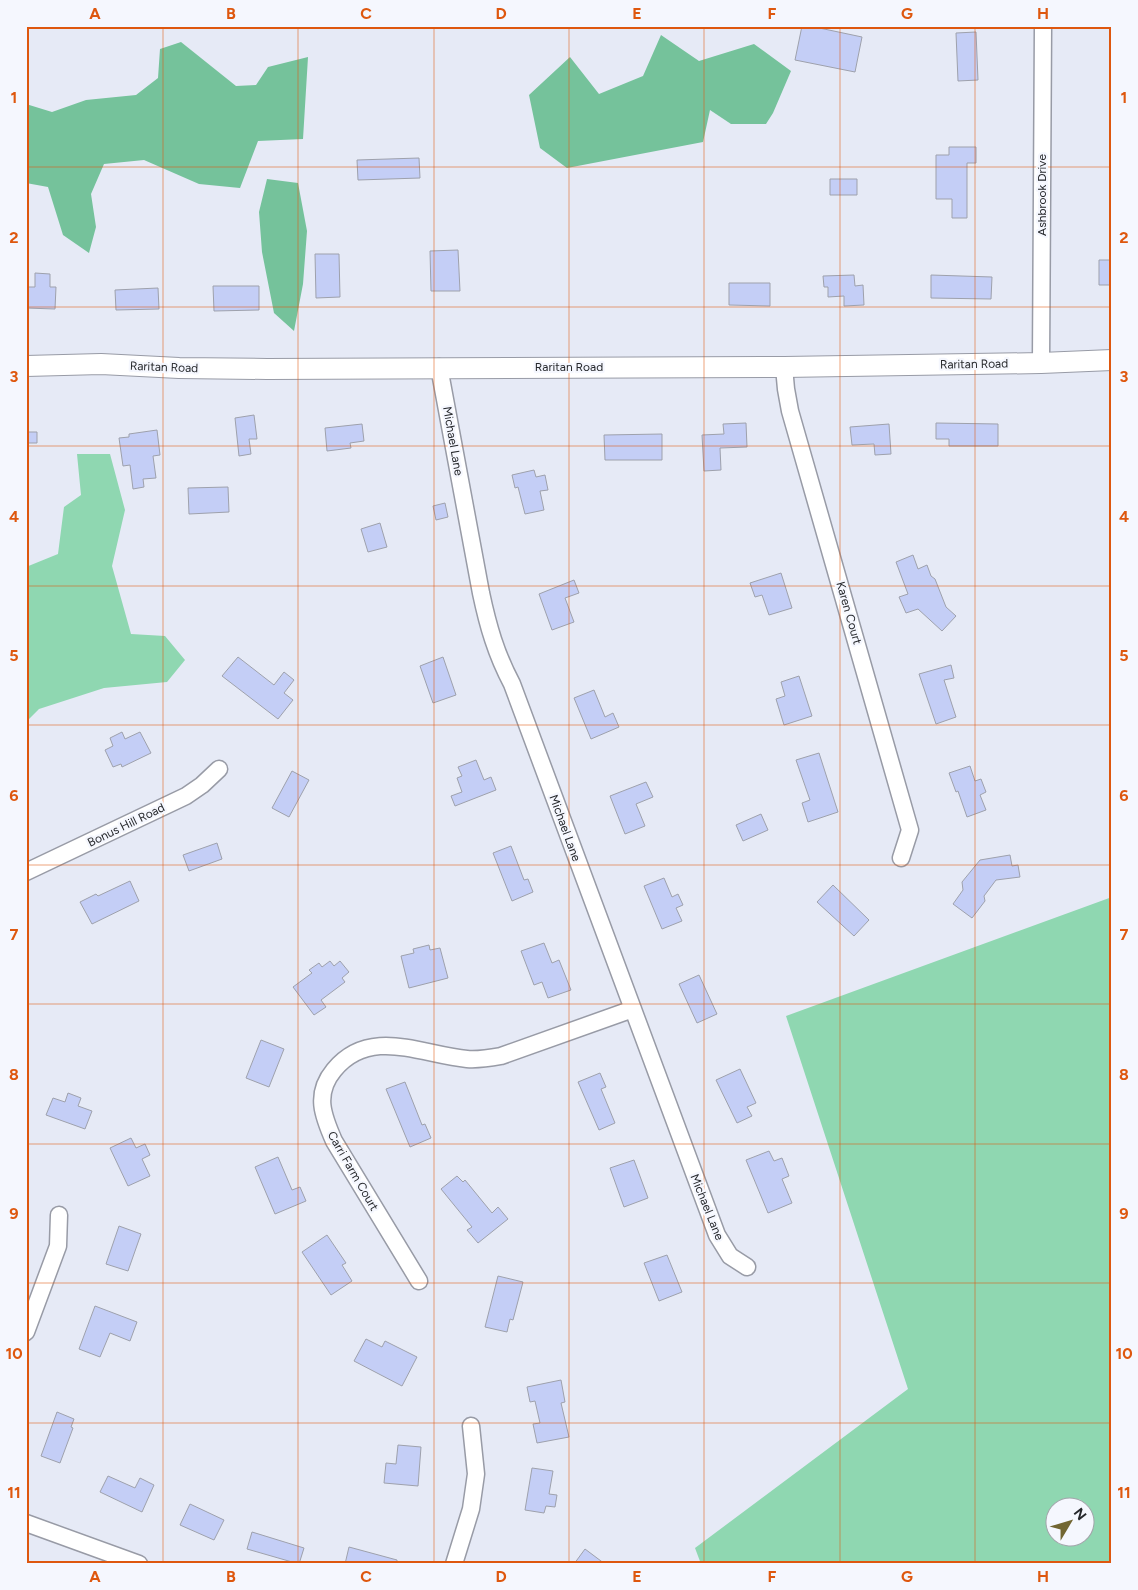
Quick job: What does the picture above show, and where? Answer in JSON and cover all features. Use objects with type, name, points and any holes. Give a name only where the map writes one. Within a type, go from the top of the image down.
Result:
[{"type":"street","name":"Ashbrook Drive","points":[[1041,363],[1043,26]]},
{"type":"street","name":"Raritan Road","points":[[26,366],[101,364],[179,368],[784,367],[1112,360]]},
{"type":"street","name":"Michael Lane","points":[[439,367],[488,627],[499,659],[512,684],[717,1235],[730,1256],[747,1268]]},
{"type":"street","name":"Karen Court","points":[[784,367],[790,411],[910,830],[901,858]]},
{"type":"street","name":"Bonus Hill Road","points":[[26,872],[186,796],[220,769]]},
{"type":"street","name":"Carri Farm Court","points":[[419,1281],[334,1141],[325,1122],[322,1091],[327,1079],[346,1057],[372,1047],[406,1047],[454,1057],[485,1059],[501,1056],[632,1010]]},
{"type":"street","points":[[26,1332],[58,1246],[59,1215]]},
{"type":"street","points":[[454,1564],[472,1509],[476,1474],[471,1426]]},
{"type":"street","points":[[26,1523],[139,1564]]},
{"type":"green space","points":[[661,35],[699,61],[754,44],[791,71],[773,113],[766,124],[731,124],[710,110],[703,142],[567,168],[540,148],[529,95],[570,57],[599,94],[643,76]]},
{"type":"green space","points":[[181,42],[236,86],[256,85],[268,67],[308,57],[303,139],[258,141],[240,188],[199,184],[144,160],[104,164],[91,194],[96,227],[89,253],[63,235],[48,187],[26,183],[26,104],[52,112],[86,100],[136,95],[158,78],[160,49]]},
{"type":"green space","points":[[267,179],[298,183],[307,231],[303,284],[294,331],[274,313],[262,252],[259,212]]},
{"type":"green space","points":[[77,454],[110,454],[125,510],[112,566],[131,634],[165,636],[185,660],[167,682],[104,688],[39,709],[26,722],[26,567],[58,554],[64,507],[81,495]]},
{"type":"green space","points":[[1112,897],[1112,1564],[701,1564],[695,1548],[908,1389],[786,1016]]},
{"type":"building","points":[[802,26],[862,37],[855,72],[795,60]]},
{"type":"building","points":[[976,32],[978,80],[958,81],[956,33]]},
{"type":"building","points":[[949,147],[976,147],[976,163],[967,163],[967,218],[952,218],[952,199],[936,199],[936,155],[949,155]]},
{"type":"building","points":[[419,158],[420,178],[358,180],[357,160]]},
{"type":"building","points":[[830,179],[857,179],[857,195],[830,195]]},
{"type":"building","points":[[458,250],[460,291],[431,291],[430,251]]},
{"type":"building","points":[[315,254],[339,254],[340,297],[316,298]]},
{"type":"building","points":[[1099,260],[1112,260],[1112,285],[1099,285]]},
{"type":"building","points":[[35,273],[50,274],[50,287],[56,287],[55,309],[26,308],[26,287],[35,287]]},
{"type":"building","points":[[854,275],[855,286],[863,285],[864,305],[844,306],[844,296],[828,297],[828,287],[824,287],[823,276]]},
{"type":"building","points":[[931,275],[992,277],[991,299],[931,298]]},
{"type":"building","points":[[729,283],[770,283],[770,306],[729,305]]},
{"type":"building","points":[[213,286],[259,286],[259,310],[214,311]]},
{"type":"building","points":[[158,288],[159,309],[116,310],[115,290]]},
{"type":"building","points":[[254,415],[257,439],[249,439],[251,454],[239,456],[235,418]]},
{"type":"building","points":[[746,423],[747,447],[720,448],[721,470],[704,471],[702,435],[724,434],[723,424]]},
{"type":"building","points":[[936,423],[998,424],[998,446],[949,446],[949,439],[936,439]]},
{"type":"building","points":[[362,424],[364,441],[350,443],[351,448],[327,451],[325,428]]},
{"type":"building","points":[[889,424],[891,454],[875,455],[874,444],[852,445],[850,427]]},
{"type":"building","points":[[157,430],[160,455],[153,456],[156,478],[143,479],[144,487],[133,489],[130,465],[123,466],[119,438],[129,437],[129,434]]},
{"type":"building","points":[[26,432],[37,432],[37,443],[26,443]]},
{"type":"building","points":[[662,434],[662,460],[605,460],[604,435]]},
{"type":"building","points":[[534,470],[536,477],[545,475],[548,490],[540,491],[544,510],[525,514],[518,487],[515,488],[512,475]]},
{"type":"building","points":[[228,487],[229,512],[189,514],[188,488]]},
{"type":"building","points":[[445,503],[448,517],[436,520],[433,506]]},
{"type":"building","points":[[380,523],[387,547],[368,552],[361,529]]},
{"type":"building","points":[[913,555],[918,569],[927,565],[931,576],[935,579],[946,607],[956,616],[942,631],[918,609],[906,613],[899,597],[908,594],[896,562]]},
{"type":"building","points":[[781,573],[792,608],[769,615],[762,595],[755,597],[750,583]]},
{"type":"building","points":[[574,580],[579,593],[565,598],[574,622],[552,630],[539,594]]},
{"type":"building","points":[[238,657],[274,685],[284,672],[294,680],[284,693],[293,700],[278,719],[222,676]]},
{"type":"building","points":[[443,657],[456,695],[433,703],[420,666]]},
{"type":"building","points":[[951,665],[954,678],[944,680],[956,717],[936,724],[919,674]]},
{"type":"building","points":[[799,676],[812,716],[784,725],[776,699],[785,696],[781,682]]},
{"type":"building","points":[[594,690],[605,717],[613,713],[619,727],[591,739],[574,698]]},
{"type":"building","points":[[122,732],[125,739],[140,732],[151,753],[122,767],[121,764],[113,767],[105,750],[113,746],[110,738]]},
{"type":"building","points":[[819,753],[838,812],[808,822],[802,803],[810,800],[796,760]]},
{"type":"building","points":[[476,760],[484,780],[491,777],[496,790],[455,806],[451,796],[462,792],[457,778],[462,776],[458,767]]},
{"type":"building","points":[[970,766],[975,781],[981,779],[986,792],[980,795],[986,810],[967,817],[958,791],[956,792],[949,773]]},
{"type":"building","points":[[292,771],[309,780],[289,817],[272,808]]},
{"type":"building","points":[[646,782],[653,797],[636,804],[645,826],[625,834],[610,796]]},
{"type":"building","points":[[761,814],[768,830],[743,841],[736,825]]},
{"type":"building","points":[[217,843],[222,859],[189,871],[183,855]]},
{"type":"building","points":[[511,846],[524,880],[528,879],[533,892],[512,901],[493,853]]},
{"type":"building","points":[[1010,855],[1012,866],[1018,865],[1020,877],[996,880],[984,896],[985,901],[972,918],[953,904],[963,890],[962,882],[980,860]]},
{"type":"building","points":[[664,878],[672,897],[678,894],[683,905],[676,908],[682,921],[662,929],[644,886]]},
{"type":"building","points":[[130,881],[139,901],[92,924],[80,902]]},
{"type":"building","points":[[833,885],[869,920],[854,936],[817,902]]},
{"type":"building","points":[[544,943],[552,963],[559,960],[571,990],[548,998],[542,982],[534,985],[521,951]]},
{"type":"building","points":[[429,945],[430,950],[440,948],[448,978],[409,988],[401,956],[414,953],[413,949]]},
{"type":"building","points":[[330,961],[334,966],[340,961],[349,972],[342,978],[345,982],[321,1000],[326,1007],[314,1015],[293,987],[312,973],[309,970],[319,963],[322,967]]},
{"type":"building","points":[[699,975],[717,1014],[697,1023],[679,984]]},
{"type":"building","points":[[261,1040],[284,1049],[269,1087],[246,1078]]},
{"type":"building","points":[[740,1069],[756,1103],[747,1107],[752,1116],[737,1123],[716,1080]]},
{"type":"building","points":[[600,1073],[606,1087],[601,1089],[615,1123],[599,1130],[578,1082]]},
{"type":"building","points":[[405,1082],[422,1125],[425,1124],[431,1138],[410,1147],[386,1089]]},
{"type":"building","points":[[68,1093],[81,1098],[78,1106],[92,1111],[85,1129],[46,1115],[53,1098],[65,1102]]},
{"type":"building","points":[[131,1138],[136,1148],[145,1144],[150,1155],[142,1159],[150,1176],[128,1186],[110,1148]]},
{"type":"building","points":[[769,1151],[774,1161],[782,1158],[789,1176],[782,1179],[792,1203],[768,1213],[746,1160]]},
{"type":"building","points":[[278,1157],[292,1190],[300,1187],[306,1201],[275,1214],[255,1167]]},
{"type":"building","points":[[634,1160],[648,1198],[624,1207],[610,1168]]},
{"type":"building","points":[[457,1176],[463,1182],[465,1180],[492,1213],[498,1207],[508,1219],[478,1243],[467,1230],[472,1227],[441,1189]]},
{"type":"building","points":[[119,1226],[141,1234],[128,1271],[106,1264]]},
{"type":"building","points":[[327,1235],[346,1263],[342,1265],[352,1281],[331,1295],[302,1252]]},
{"type":"building","points":[[667,1255],[682,1292],[659,1301],[644,1263]]},
{"type":"building","points":[[498,1276],[523,1282],[513,1320],[510,1319],[507,1332],[485,1327]]},
{"type":"building","points":[[95,1306],[137,1322],[130,1341],[110,1333],[100,1357],[79,1349]]},
{"type":"building","points":[[366,1339],[382,1347],[385,1341],[417,1357],[402,1386],[354,1361]]},
{"type":"building","points":[[561,1380],[565,1402],[561,1403],[569,1437],[537,1443],[533,1424],[540,1423],[535,1401],[530,1402],[527,1387]]},
{"type":"building","points":[[57,1412],[74,1419],[71,1427],[73,1428],[60,1463],[41,1456]]},
{"type":"building","points":[[398,1445],[421,1447],[418,1486],[384,1483],[386,1463],[396,1464]]},
{"type":"building","points":[[532,1468],[553,1471],[549,1494],[557,1495],[555,1507],[546,1506],[544,1513],[525,1510]]},
{"type":"building","points":[[108,1476],[135,1488],[140,1478],[154,1485],[142,1512],[100,1492]]},
{"type":"building","points":[[190,1504],[224,1520],[214,1540],[180,1525]]},
{"type":"building","points":[[252,1532],[304,1548],[299,1564],[247,1549]]},
{"type":"building","points":[[349,1547],[397,1560],[397,1564],[345,1564]]},
{"type":"building","points":[[585,1549],[605,1564],[574,1564]]}]
